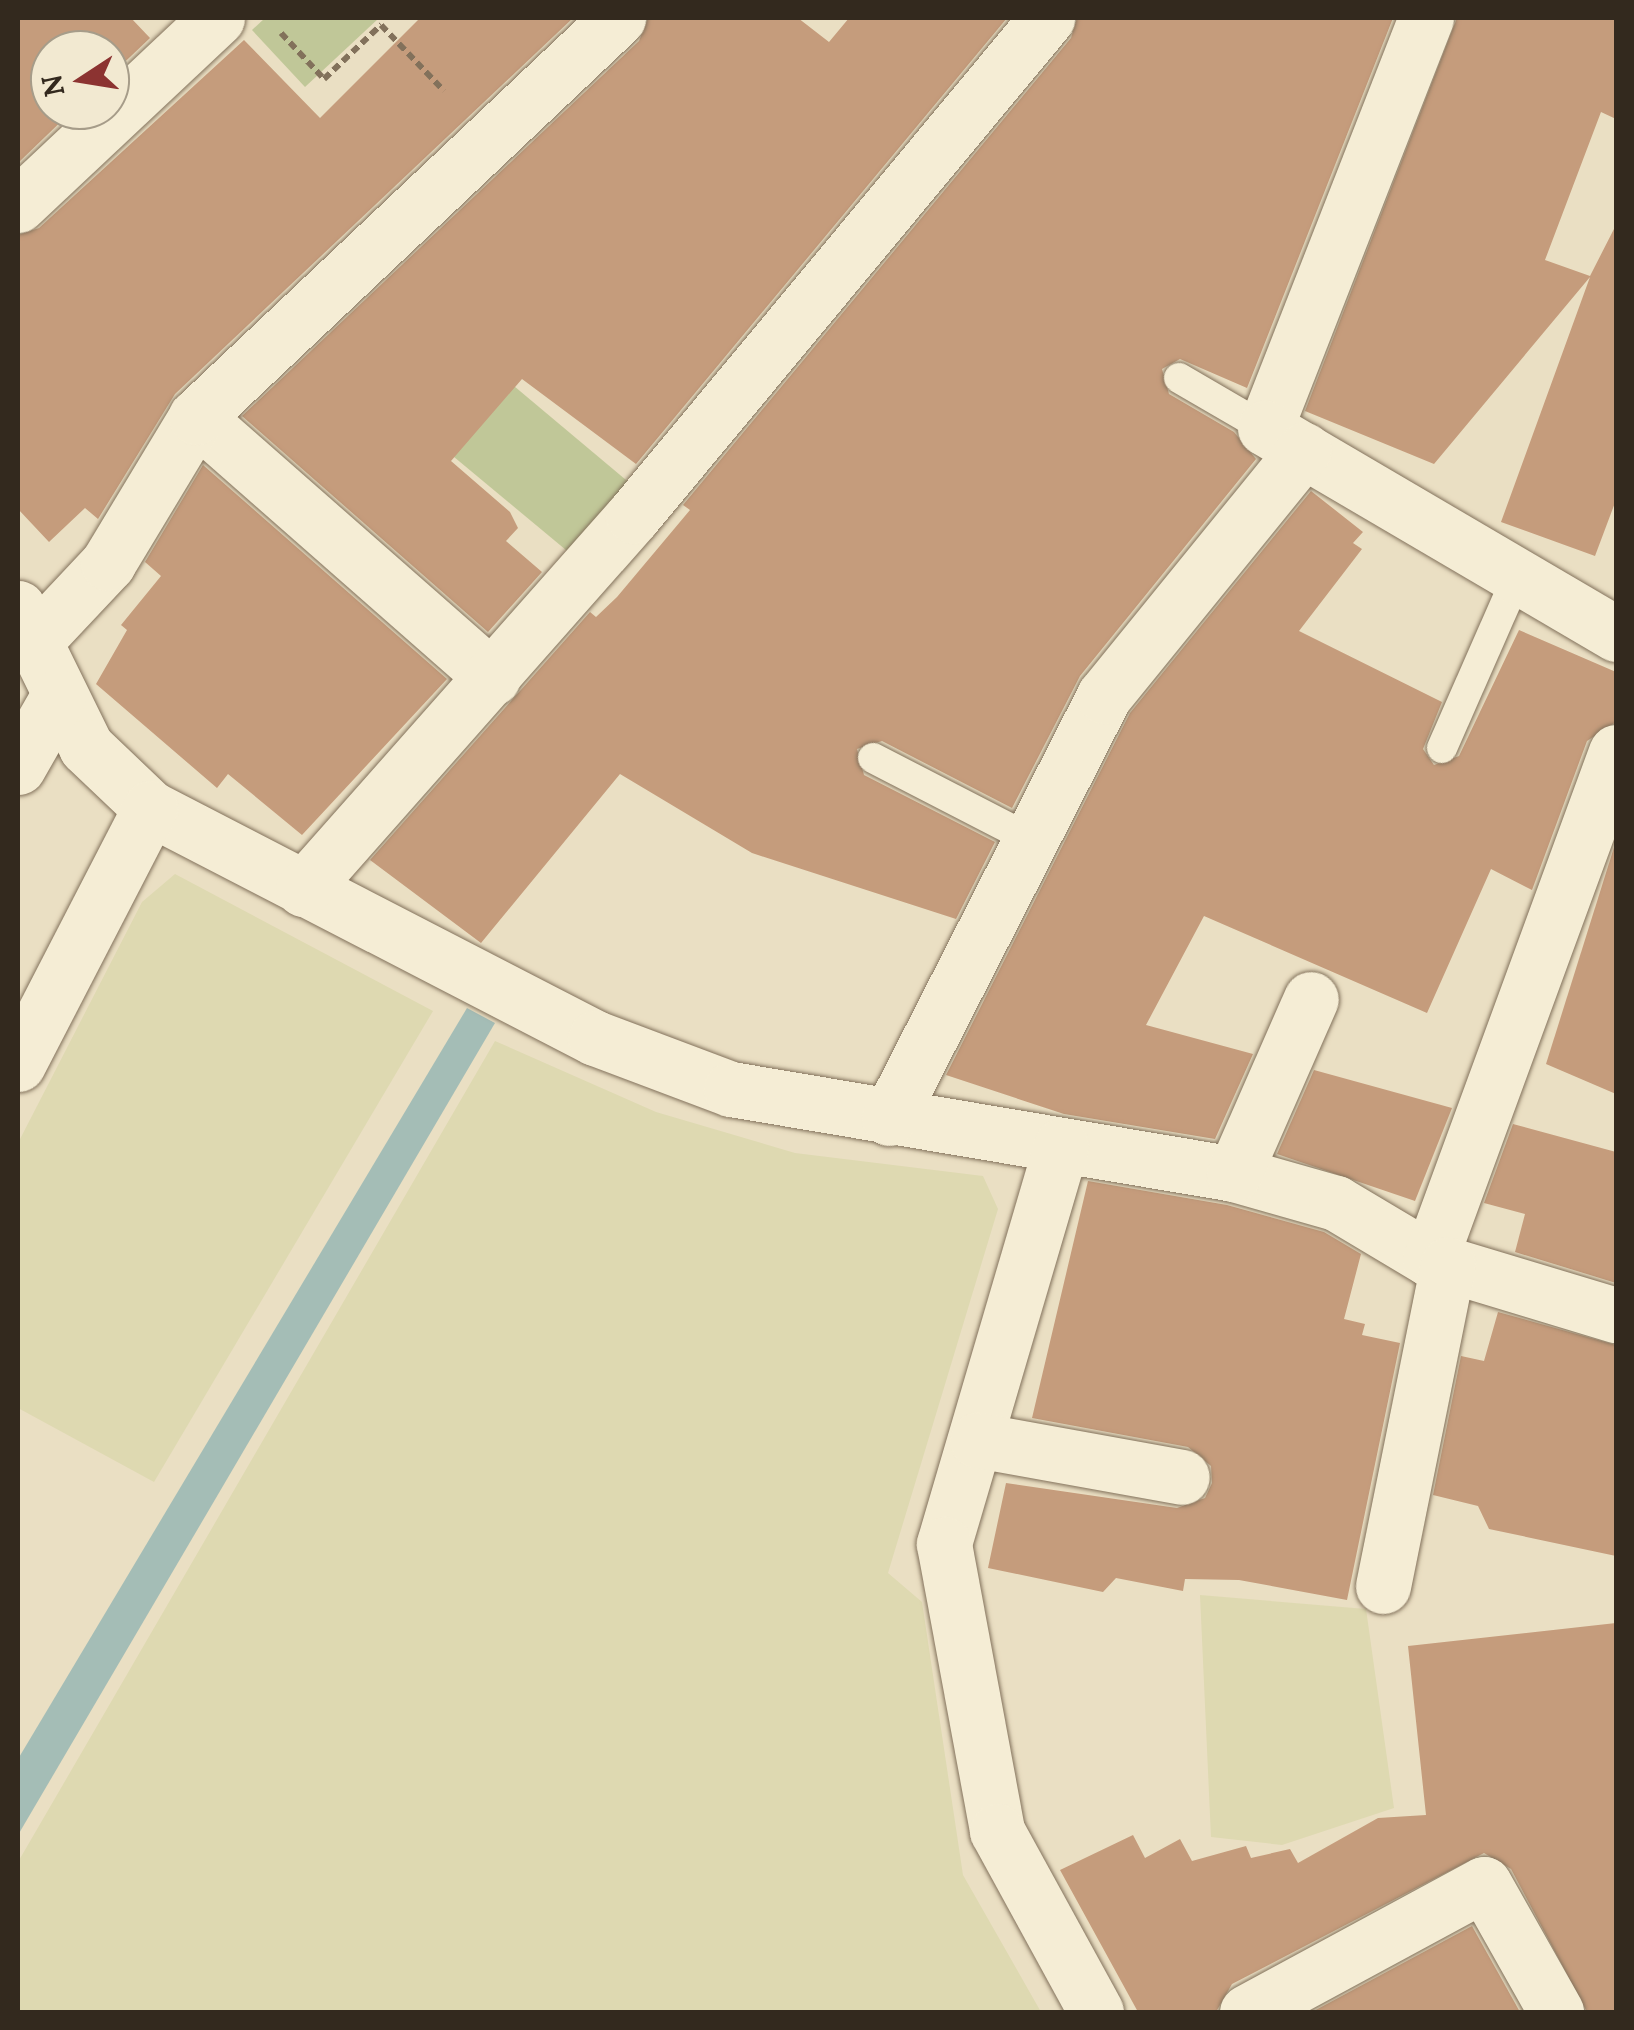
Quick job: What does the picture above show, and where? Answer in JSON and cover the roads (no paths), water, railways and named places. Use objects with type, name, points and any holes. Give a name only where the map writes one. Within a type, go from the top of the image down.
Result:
[{"type":"street","points":[[18,205],[216,18]]},
{"type":"street","points":[[618,18],[196,417],[108,563],[25,625],[86,748],[150,808],[303,889],[595,1038],[731,1089],[1234,1174],[1336,1203],[1439,1262],[1616,1316]]},
{"type":"street","points":[[303,889],[492,678],[1047,18]]},
{"type":"street","points":[[889,1118],[1028,838],[1104,696],[1285,439],[1426,18]]},
{"type":"street","points":[[196,417],[492,678]]},
{"type":"street","points":[[1285,439],[1616,634]]},
{"type":"street","points":[[18,767],[58,698]]},
{"type":"street","points":[[1383,1586],[1439,1262],[1616,752]]},
{"type":"street","points":[[18,1064],[150,808]]},
{"type":"street","points":[[1234,1174],[1311,999]]},
{"type":"street","points":[[1061,1146],[944,1544],[997,1831],[1096,2012]]},
{"type":"street","points":[[977,1440],[1182,1477]]},
{"type":"street","points":[[1247,2012],[1484,1884],[1556,2012]]},
{"type":"lane","points":[[1179,378],[1285,439]]},
{"type":"lane","points":[[1442,748],[1519,574]]},
{"type":"lane","points":[[874,758],[1028,838]]},
{"type":"water","points":[[467,1008],[495,1023],[18,1835],[18,1759]]}]
